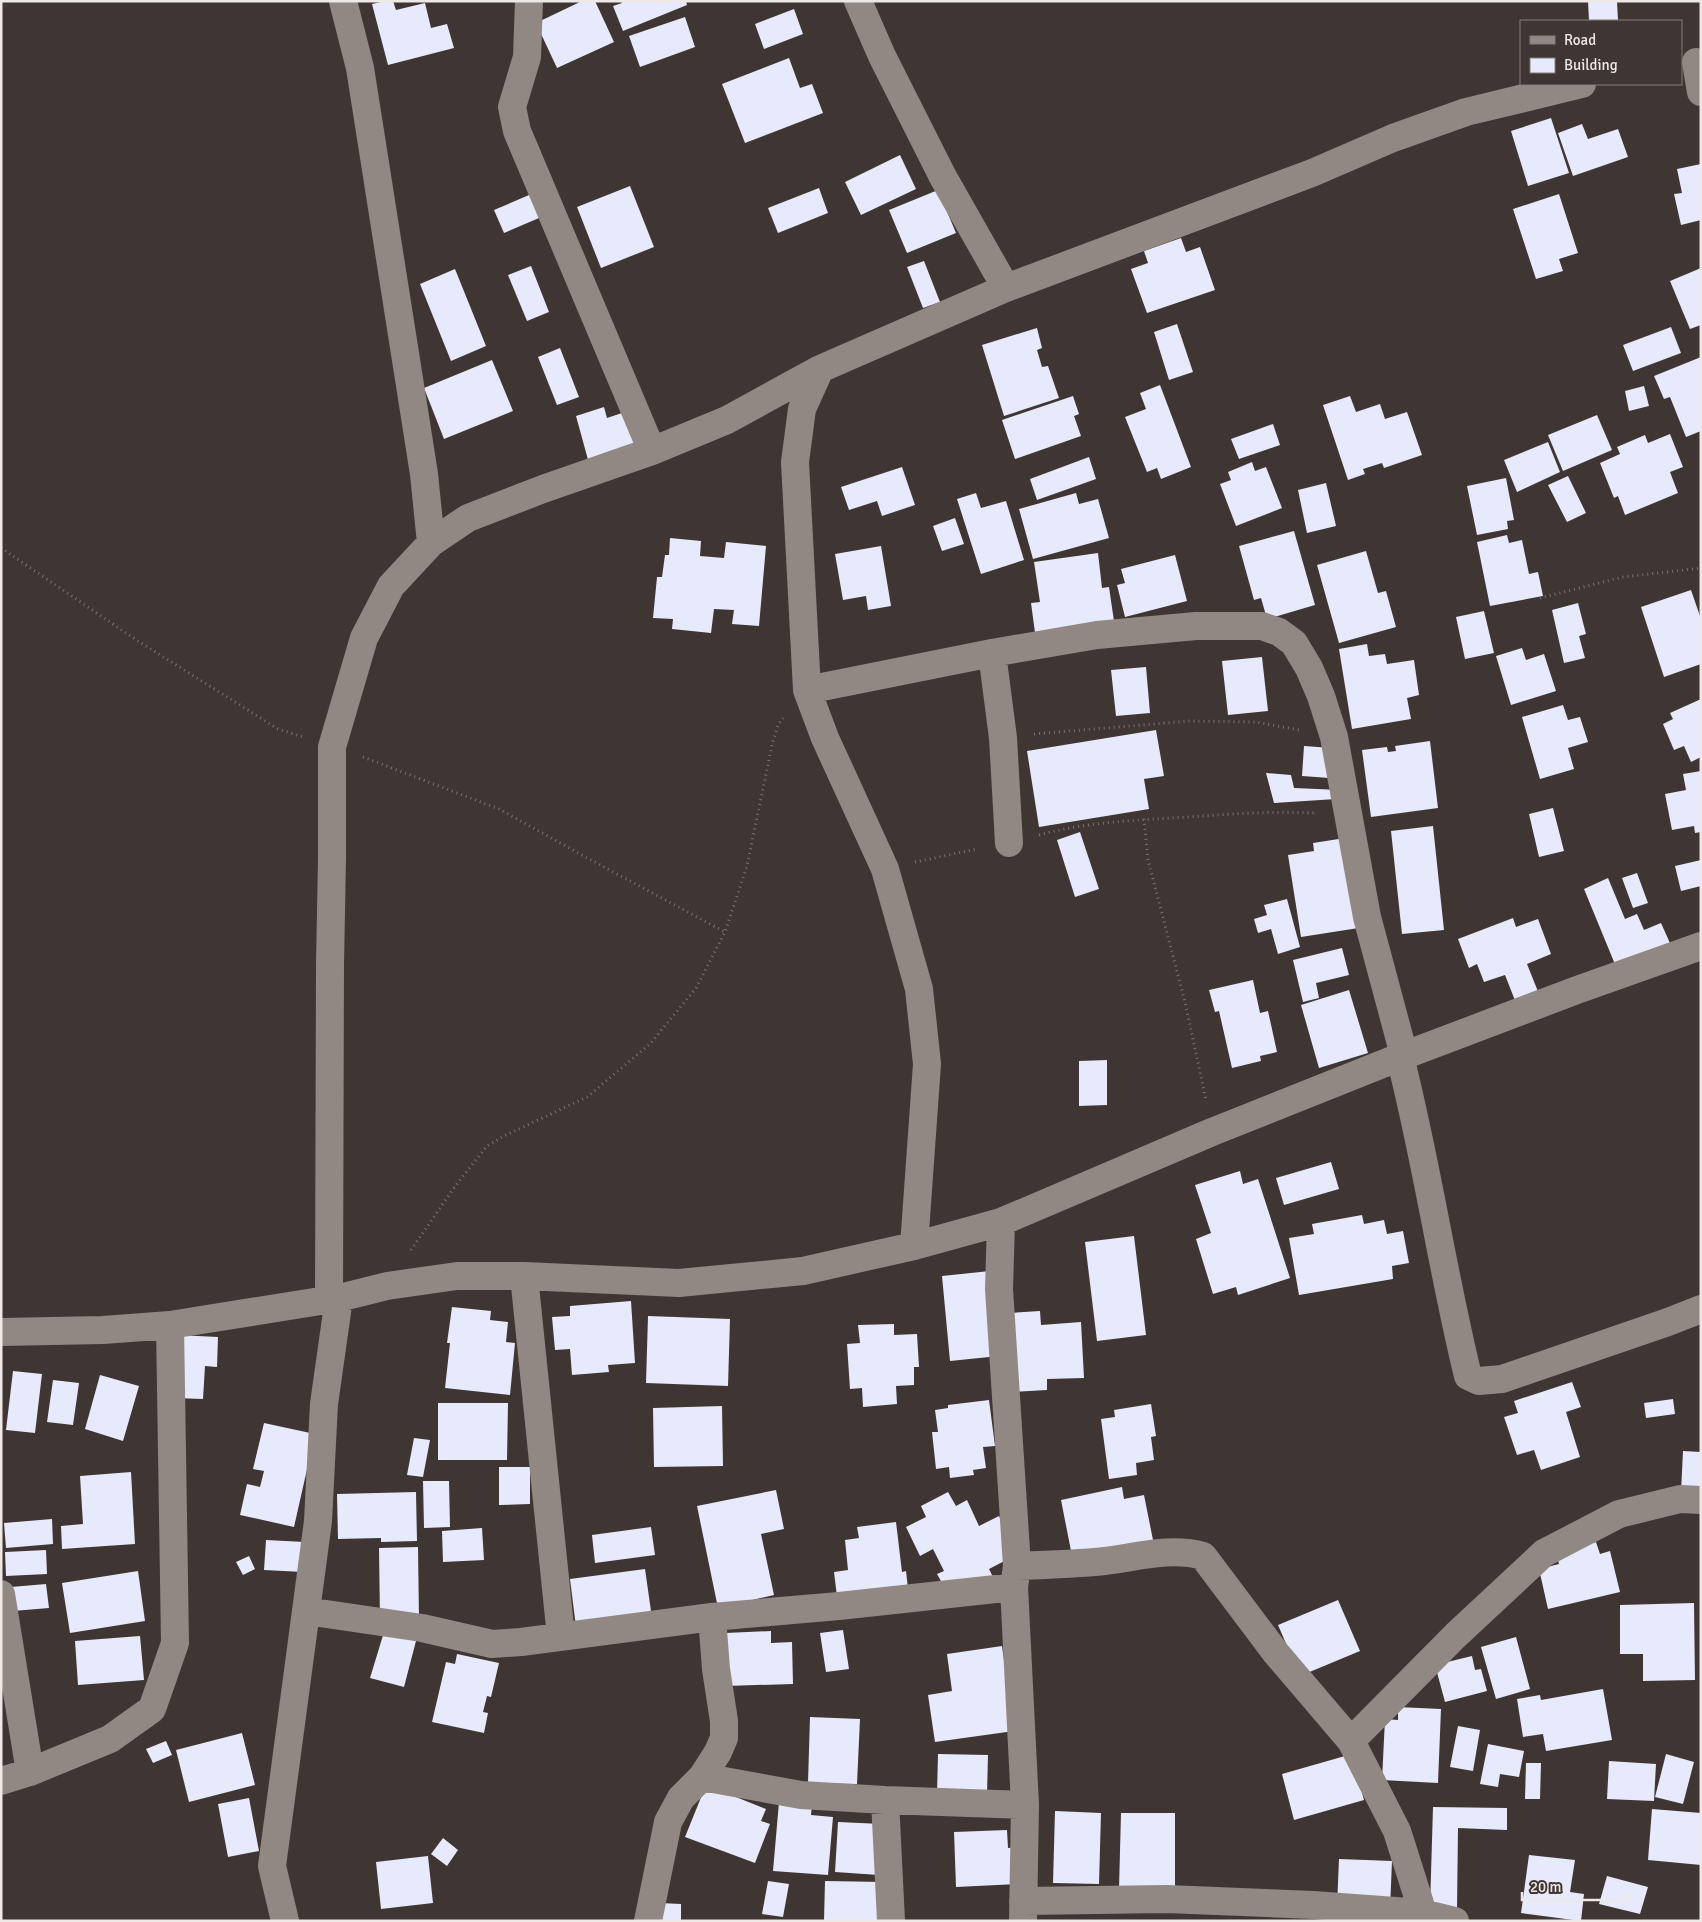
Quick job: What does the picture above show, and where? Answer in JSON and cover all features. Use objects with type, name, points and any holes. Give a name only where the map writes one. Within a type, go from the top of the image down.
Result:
[{"type":"street","points":[[343,1],[360,68],[423,464],[431,543]]},
{"type":"street","points":[[529,1],[527,57],[512,106],[517,130],[652,451]]},
{"type":"street","points":[[858,1],[882,56],[943,177],[1006,288]]},
{"type":"street","points":[[1693,63],[1701,92]]},
{"type":"street","points":[[285,1921],[272,1866],[318,1521],[324,1404],[334,1298],[330,964],[332,747],[364,638],[391,586],[431,543],[468,518],[652,451],[726,420],[820,369],[1006,288],[1312,173],[1393,138],[1448,118],[1578,85]]},
{"type":"street","points":[[820,369],[802,409],[795,462],[807,690],[825,738],[885,869],[919,989],[927,1064],[914,1246]]},
{"type":"street","points":[[807,690],[992,653],[1098,635],[1196,626],[1262,626],[1279,632],[1294,643],[1309,668],[1321,696],[1334,737],[1366,917],[1416,1118],[1446,1281],[1468,1376],[1479,1382],[1502,1379],[1659,1326],[1701,1309]]},
{"type":"street","points":[[992,653],[1002,738],[1009,843]]},
{"type":"street","points":[[1,1332],[103,1330],[170,1325],[334,1298],[387,1286],[457,1276],[524,1276],[679,1283],[803,1271],[914,1246],[1001,1222],[1212,1132],[1402,1056],[1577,990],[1701,946]]},
{"type":"street","points":[[1001,1222],[1000,1298],[1025,1804],[1023,1911],[1167,1899],[1313,1905],[1423,1913],[1455,1921]]},
{"type":"street","points":[[524,1276],[561,1637]]},
{"type":"street","points":[[1,1781],[30,1772],[110,1739],[152,1709],[175,1643],[170,1325]]},
{"type":"street","points":[[1352,1741],[1456,1635],[1544,1553],[1619,1514],[1680,1500],[1701,1500]]},
{"type":"street","points":[[306,1611],[422,1628],[492,1644],[712,1617],[839,1606],[1104,1561],[1176,1551],[1189,1552],[1203,1556],[1276,1653],[1352,1741],[1397,1831],[1423,1913]]},
{"type":"street","points":[[1,1594],[30,1772]]},
{"type":"street","points":[[648,1921],[668,1822],[681,1798],[702,1777],[718,1752],[724,1738],[724,1721],[716,1669],[712,1617]]},
{"type":"street","points":[[702,1777],[801,1795],[884,1800],[1025,1804]]},
{"type":"street","points":[[884,1800],[891,1921]]},
{"type":"path","points":[[1,548],[138,641],[278,728],[390,766],[499,808],[725,932]]},
{"type":"path","points":[[1540,598],[1623,577],[1701,568]]},
{"type":"path","points":[[387,1286],[456,1185],[487,1146],[587,1097],[650,1044],[696,988],[725,932],[747,866],[778,725],[807,690]]},
{"type":"path","points":[[1002,738],[1059,730],[1189,721],[1256,722],[1334,737]]},
{"type":"path","points":[[885,869],[958,852],[1009,843],[1070,827],[1144,820],[1277,812],[1347,814]]},
{"type":"path","points":[[1144,820],[1148,860],[1185,1002],[1212,1132]]},
{"type":"building","points":[[393,1],[396,10],[425,3],[431,28],[447,24],[454,48],[388,65],[372,4]]},
{"type":"building","points":[[582,1],[595,1],[614,42],[557,68],[536,23]]},
{"type":"building","points":[[621,1],[686,1],[687,5],[623,31],[613,6],[622,3]]},
{"type":"building","points":[[1588,1],[1617,1],[1618,20],[1589,20]]},
{"type":"building","points":[[794,9],[803,34],[764,49],[755,24]]},
{"type":"building","points":[[685,17],[695,47],[640,67],[629,36]]},
{"type":"building","points":[[789,58],[800,88],[812,84],[823,113],[745,143],[722,84]]},
{"type":"building","points":[[1551,118],[1569,173],[1528,186],[1511,131]]},
{"type":"building","points":[[1582,124],[1588,139],[1618,129],[1628,157],[1573,176],[1558,133]]},
{"type":"building","points":[[900,155],[916,189],[861,215],[845,182]]},
{"type":"building","points":[[1701,164],[1701,220],[1681,225],[1674,194],[1682,193],[1677,169]]},
{"type":"building","points":[[630,186],[654,247],[601,268],[577,207]]},
{"type":"building","points":[[819,188],[828,213],[778,233],[768,208]]},
{"type":"building","points":[[938,190],[956,233],[907,253],[889,210]]},
{"type":"building","points":[[536,192],[546,215],[504,233],[494,210]]},
{"type":"building","points":[[1559,194],[1578,253],[1559,259],[1563,271],[1536,279],[1513,209]]},
{"type":"building","points":[[1181,238],[1186,252],[1200,247],[1215,290],[1147,313],[1131,269],[1148,263],[1144,251]]},
{"type":"building","points":[[924,261],[940,302],[923,308],[907,267]]},
{"type":"building","points":[[531,266],[549,312],[527,321],[508,275]]},
{"type":"building","points":[[1701,268],[1701,325],[1690,329],[1670,281]]},
{"type":"building","points":[[455,269],[486,346],[451,361],[420,284]]},
{"type":"building","points":[[1177,324],[1193,372],[1169,380],[1154,332]]},
{"type":"building","points":[[1671,327],[1681,353],[1633,371],[1623,345]]},
{"type":"building","points":[[1037,328],[1042,348],[1037,350],[1042,367],[1048,366],[1059,398],[1004,416],[982,345]]},
{"type":"building","points":[[560,348],[579,397],[557,405],[538,357]]},
{"type":"building","points":[[1701,357],[1701,431],[1686,437],[1670,397],[1664,399],[1654,376]]},
{"type":"building","points":[[492,360],[513,411],[444,439],[424,388]]},
{"type":"building","points":[[1160,385],[1191,467],[1161,479],[1157,468],[1147,472],[1125,417],[1146,409],[1140,393]]},
{"type":"building","points":[[1644,386],[1649,406],[1629,411],[1625,391]]},
{"type":"building","points":[[1073,396],[1079,414],[1074,416],[1081,436],[1015,459],[1002,420]]},
{"type":"building","points":[[1350,396],[1356,412],[1380,404],[1385,419],[1407,412],[1422,455],[1384,468],[1382,463],[1363,469],[1365,474],[1348,480],[1323,405]]},
{"type":"building","points":[[604,407],[607,418],[628,411],[640,453],[590,467],[576,416]]},
{"type":"building","points":[[1597,415],[1612,450],[1563,471],[1548,435]]},
{"type":"building","points":[[1273,424],[1280,445],[1239,459],[1231,439]]},
{"type":"building","points":[[1670,434],[1683,467],[1670,472],[1678,493],[1625,515],[1618,496],[1614,498],[1600,463],[1620,454],[1617,447],[1645,435],[1648,443]]},
{"type":"building","points":[[1548,442],[1560,472],[1517,492],[1504,460]]},
{"type":"building","points":[[1089,457],[1096,479],[1037,500],[1030,479]]},
{"type":"building","points":[[1252,462],[1255,471],[1266,467],[1282,508],[1236,526],[1220,484],[1231,480],[1228,472]]},
{"type":"building","points":[[902,467],[915,505],[882,516],[877,501],[849,510],[841,487]]},
{"type":"building","points":[[1568,476],[1586,513],[1567,522],[1548,485]]},
{"type":"building","points":[[1506,478],[1514,520],[1507,521],[1508,529],[1477,535],[1467,486]]},
{"type":"building","points":[[1326,483],[1336,526],[1307,533],[1298,490]]},
{"type":"building","points":[[976,493],[981,508],[1006,501],[1024,560],[981,574],[957,499]]},
{"type":"building","points":[[1076,493],[1079,504],[1098,499],[1109,538],[1033,559],[1019,509]]},
{"type":"building","points":[[955,518],[964,544],[942,551],[933,526]]},
{"type":"building","points":[[1294,531],[1315,605],[1267,619],[1261,598],[1254,600],[1239,546]]},
{"type":"building","points":[[1507,535],[1509,543],[1522,540],[1529,574],[1538,572],[1543,596],[1490,606],[1477,542]]},
{"type":"building","points":[[670,538],[701,541],[700,556],[724,558],[726,542],[766,546],[759,626],[732,624],[734,610],[714,609],[711,633],[672,629],[673,619],[653,618],[657,577],[662,577],[665,555],[669,555]]},
{"type":"building","points":[[881,546],[891,606],[868,610],[866,596],[843,600],[835,554]]},
{"type":"building","points":[[1366,551],[1378,593],[1386,591],[1396,627],[1339,643],[1317,565]]},
{"type":"building","points":[[1098,553],[1102,588],[1109,587],[1115,628],[1036,640],[1031,603],[1040,602],[1034,562]]},
{"type":"building","points":[[1175,555],[1187,601],[1125,617],[1117,585],[1125,583],[1121,569]]},
{"type":"building","points":[[1691,590],[1701,619],[1701,664],[1664,677],[1641,607]]},
{"type":"building","points":[[1578,603],[1586,634],[1579,636],[1585,658],[1564,663],[1552,610]]},
{"type":"building","points":[[1484,611],[1494,653],[1465,659],[1456,617]]},
{"type":"building","points":[[1367,644],[1369,656],[1385,654],[1387,664],[1414,660],[1419,695],[1407,698],[1411,719],[1352,729],[1339,649]]},
{"type":"building","points":[[1522,648],[1526,660],[1544,654],[1556,691],[1511,705],[1496,656]]},
{"type":"building","points":[[1262,657],[1268,711],[1228,715],[1222,661]]},
{"type":"building","points":[[1146,667],[1150,713],[1116,716],[1111,670]]},
{"type":"building","points":[[1701,699],[1701,757],[1691,762],[1684,746],[1674,750],[1663,724],[1673,719],[1670,713]]},
{"type":"building","points":[[1563,705],[1568,720],[1580,717],[1588,742],[1568,748],[1574,769],[1540,779],[1522,717]]},
{"type":"building","points":[[1156,730],[1164,776],[1144,779],[1149,809],[1039,827],[1027,751]]},
{"type":"building","points":[[1430,741],[1438,808],[1371,817],[1362,750],[1387,747],[1388,752],[1396,751],[1395,746]]},
{"type":"building","points":[[1304,746],[1345,749],[1343,779],[1302,776]]},
{"type":"building","points":[[1701,771],[1701,832],[1695,833],[1694,826],[1672,830],[1665,794],[1686,790],[1683,774]]},
{"type":"building","points":[[1266,773],[1291,775],[1294,788],[1340,790],[1336,799],[1274,803]]},
{"type":"building","points":[[1553,808],[1564,851],[1539,857],[1529,814]]},
{"type":"building","points":[[1433,826],[1444,930],[1402,934],[1391,831]]},
{"type":"building","points":[[1080,832],[1099,889],[1075,897],[1057,840]]},
{"type":"building","points":[[1345,838],[1365,927],[1301,937],[1288,855],[1314,851],[1313,843]]},
{"type":"building","points":[[1701,860],[1701,886],[1681,891],[1675,866]]},
{"type":"building","points":[[1637,873],[1648,903],[1633,908],[1622,878]]},
{"type":"building","points":[[1608,878],[1625,919],[1637,914],[1644,930],[1661,923],[1674,952],[1619,974],[1584,889]]},
{"type":"building","points":[[1287,899],[1300,947],[1278,954],[1271,929],[1258,933],[1254,919],[1267,915],[1264,905]]},
{"type":"building","points":[[1513,918],[1516,927],[1538,919],[1551,954],[1527,964],[1539,994],[1516,1003],[1505,975],[1484,982],[1477,964],[1469,968],[1458,939]]},
{"type":"building","points":[[1342,948],[1349,975],[1316,983],[1319,998],[1303,1002],[1293,960]]},
{"type":"building","points":[[1253,980],[1260,1013],[1268,1011],[1277,1052],[1260,1056],[1261,1061],[1232,1068],[1219,1011],[1215,1012],[1209,990]]},
{"type":"building","points":[[1349,990],[1368,1053],[1319,1068],[1301,1005]]},
{"type":"building","points":[[1107,1060],[1107,1105],[1079,1106],[1079,1061]]},
{"type":"building","points":[[1331,1162],[1339,1189],[1284,1205],[1276,1178]]},
{"type":"building","points":[[1240,1171],[1243,1184],[1258,1179],[1290,1278],[1238,1295],[1236,1287],[1213,1294],[1196,1239],[1211,1233],[1195,1185]]},
{"type":"building","points":[[1362,1215],[1364,1224],[1384,1220],[1387,1234],[1403,1231],[1409,1263],[1392,1266],[1393,1279],[1299,1295],[1289,1238],[1314,1234],[1312,1224]]},
{"type":"building","points":[[1134,1236],[1146,1335],[1097,1341],[1085,1242]]},
{"type":"building","points":[[990,1271],[999,1356],[950,1361],[942,1276]]},
{"type":"building","points":[[631,1301],[635,1363],[608,1365],[609,1372],[572,1375],[570,1349],[555,1350],[552,1317],[570,1316],[570,1306]]},
{"type":"building","points":[[452,1307],[491,1311],[490,1320],[508,1322],[506,1342],[515,1343],[510,1395],[445,1388],[450,1343],[447,1343]]},
{"type":"building","points":[[1040,1311],[1041,1325],[1081,1322],[1084,1378],[1047,1379],[1047,1390],[1013,1392],[1009,1313]]},
{"type":"building","points":[[648,1316],[730,1319],[728,1386],[646,1383]]},
{"type":"building","points":[[894,1324],[894,1335],[917,1334],[919,1367],[914,1367],[914,1385],[896,1386],[897,1404],[863,1407],[862,1388],[850,1389],[847,1344],[860,1343],[858,1325]]},
{"type":"building","points":[[177,1335],[218,1337],[217,1367],[205,1366],[203,1399],[174,1398]]},
{"type":"building","points":[[13,1371],[42,1374],[35,1433],[6,1430]]},
{"type":"building","points":[[100,1375],[139,1386],[123,1441],[85,1429]]},
{"type":"building","points":[[53,1380],[79,1383],[73,1425],[47,1422]]},
{"type":"building","points":[[1572,1382],[1581,1407],[1566,1412],[1580,1457],[1541,1470],[1534,1450],[1517,1455],[1504,1417],[1518,1413],[1514,1401]]},
{"type":"building","points":[[1673,1399],[1675,1414],[1646,1418],[1644,1403]]},
{"type":"building","points":[[989,1400],[995,1446],[983,1447],[986,1468],[973,1470],[974,1475],[950,1478],[949,1467],[936,1469],[932,1432],[938,1432],[935,1410],[948,1408],[948,1405]]},
{"type":"building","points":[[438,1403],[508,1403],[507,1460],[438,1460]]},
{"type":"building","points":[[1151,1404],[1156,1436],[1151,1437],[1154,1460],[1136,1463],[1137,1475],[1109,1479],[1101,1419],[1115,1417],[1114,1410]]},
{"type":"building","points":[[722,1406],[723,1466],[654,1467],[653,1408]]},
{"type":"building","points":[[264,1423],[315,1434],[294,1527],[240,1515],[247,1484],[260,1487],[264,1471],[253,1469]]},
{"type":"building","points":[[414,1438],[430,1440],[423,1477],[407,1475]]},
{"type":"building","points":[[1683,1451],[1701,1452],[1701,1493],[1681,1492]]},
{"type":"building","points":[[499,1467],[530,1467],[530,1504],[499,1505]]},
{"type":"building","points":[[131,1472],[135,1544],[62,1549],[61,1526],[83,1524],[80,1476]]},
{"type":"building","points":[[423,1481],[449,1481],[450,1527],[424,1528]]},
{"type":"building","points":[[1122,1487],[1124,1499],[1144,1495],[1153,1540],[1072,1556],[1061,1500]]},
{"type":"building","points":[[776,1490],[784,1529],[761,1534],[774,1595],[718,1608],[697,1506]]},
{"type":"building","points":[[416,1492],[417,1541],[381,1542],[381,1538],[338,1539],[337,1494]]},
{"type":"building","points":[[948,1492],[956,1506],[967,1500],[979,1526],[999,1516],[1018,1554],[989,1569],[993,1577],[946,1590],[937,1574],[944,1571],[933,1549],[920,1556],[906,1527],[926,1517],[921,1506]]},
{"type":"building","points":[[52,1519],[53,1544],[6,1548],[4,1523]]},
{"type":"building","points":[[896,1522],[902,1572],[906,1571],[909,1597],[838,1605],[834,1572],[848,1570],[845,1540],[859,1538],[857,1527]]},
{"type":"building","points":[[651,1527],[655,1555],[595,1563],[592,1535]]},
{"type":"building","points":[[482,1528],[484,1560],[443,1562],[442,1531]]},
{"type":"building","points":[[266,1540],[305,1542],[303,1572],[264,1570]]},
{"type":"building","points":[[1596,1542],[1600,1554],[1610,1551],[1620,1592],[1548,1609],[1539,1569],[1559,1564],[1556,1552]]},
{"type":"building","points":[[418,1547],[419,1620],[380,1620],[379,1548]]},
{"type":"building","points":[[46,1550],[47,1574],[6,1576],[5,1552]]},
{"type":"building","points":[[249,1556],[255,1569],[243,1575],[236,1562]]},
{"type":"building","points":[[645,1569],[652,1618],[576,1627],[570,1579]]},
{"type":"building","points":[[138,1571],[145,1621],[70,1633],[62,1583]]},
{"type":"building","points":[[46,1584],[49,1608],[13,1611],[11,1587]]},
{"type":"building","points":[[1338,1600],[1360,1651],[1300,1676],[1278,1625]]},
{"type":"building","points":[[1694,1603],[1695,1680],[1643,1681],[1643,1654],[1620,1654],[1620,1605]]},
{"type":"building","points":[[843,1630],[849,1669],[826,1672],[820,1633]]},
{"type":"building","points":[[771,1631],[771,1643],[792,1642],[793,1684],[726,1686],[725,1633]]},
{"type":"building","points":[[384,1632],[416,1641],[404,1687],[370,1678]]},
{"type":"building","points":[[140,1636],[144,1680],[78,1685],[75,1641]]},
{"type":"building","points":[[1516,1637],[1530,1689],[1496,1699],[1481,1647]]},
{"type":"building","points":[[1002,1646],[1014,1731],[935,1742],[928,1695],[952,1691],[947,1654]]},
{"type":"building","points":[[457,1654],[499,1663],[491,1697],[487,1696],[483,1712],[488,1713],[484,1733],[432,1722],[446,1662],[455,1664]]},
{"type":"building","points":[[1472,1656],[1475,1670],[1481,1669],[1487,1691],[1445,1702],[1435,1665]]},
{"type":"building","points":[[1603,1689],[1612,1740],[1546,1751],[1543,1734],[1523,1737],[1517,1699],[1540,1695],[1541,1700]]},
{"type":"building","points":[[1398,1707],[1441,1709],[1438,1783],[1382,1780],[1385,1719],[1398,1720]]},
{"type":"building","points":[[810,1717],[860,1719],[857,1784],[808,1783]]},
{"type":"building","points":[[1458,1726],[1480,1730],[1473,1771],[1450,1767]]},
{"type":"building","points":[[242,1733],[255,1785],[189,1802],[176,1750]]},
{"type":"building","points":[[166,1741],[172,1755],[153,1763],[146,1749]]},
{"type":"building","points":[[1488,1744],[1524,1751],[1519,1777],[1500,1774],[1498,1787],[1480,1784]]},
{"type":"building","points":[[938,1754],[988,1755],[987,1795],[937,1794]]},
{"type":"building","points":[[1352,1754],[1364,1800],[1294,1820],[1282,1774]]},
{"type":"building","points":[[1666,1754],[1694,1762],[1683,1804],[1655,1797]]},
{"type":"building","points":[[1609,1761],[1656,1764],[1654,1801],[1607,1799]]},
{"type":"building","points":[[1526,1763],[1541,1763],[1540,1799],[1525,1799]]},
{"type":"building","points":[[706,1785],[766,1809],[761,1821],[770,1824],[755,1863],[685,1837]]},
{"type":"building","points":[[249,1798],[259,1851],[228,1857],[218,1804]]},
{"type":"building","points":[[779,1802],[812,1804],[811,1815],[833,1817],[828,1875],[773,1871]]},
{"type":"building","points":[[1433,1807],[1507,1808],[1507,1830],[1458,1828],[1457,1908],[1430,1907]]},
{"type":"building","points":[[1652,1809],[1701,1813],[1701,1865],[1648,1860]]},
{"type":"building","points":[[1055,1811],[1101,1813],[1099,1884],[1053,1883]]},
{"type":"building","points":[[1121,1813],[1175,1813],[1175,1890],[1119,1889]]},
{"type":"building","points":[[838,1822],[882,1824],[879,1875],[835,1872]]},
{"type":"building","points":[[1007,1830],[1008,1848],[1018,1847],[1020,1884],[956,1887],[954,1832]]},
{"type":"building","points":[[443,1838],[458,1850],[447,1866],[431,1854]]},
{"type":"building","points":[[1529,1855],[1575,1860],[1570,1892],[1584,1894],[1581,1921],[1521,1913]]},
{"type":"building","points":[[428,1856],[433,1903],[381,1909],[376,1862]]},
{"type":"building","points":[[1339,1859],[1392,1861],[1390,1909],[1337,1907]]},
{"type":"building","points":[[1607,1876],[1648,1887],[1640,1914],[1599,1904]]},
{"type":"building","points":[[768,1881],[789,1884],[783,1917],[762,1914]]},
{"type":"building","points":[[825,1881],[885,1882],[884,1921],[824,1921]]},
{"type":"building","points":[[660,1903],[681,1904],[681,1921],[660,1921]]}]
